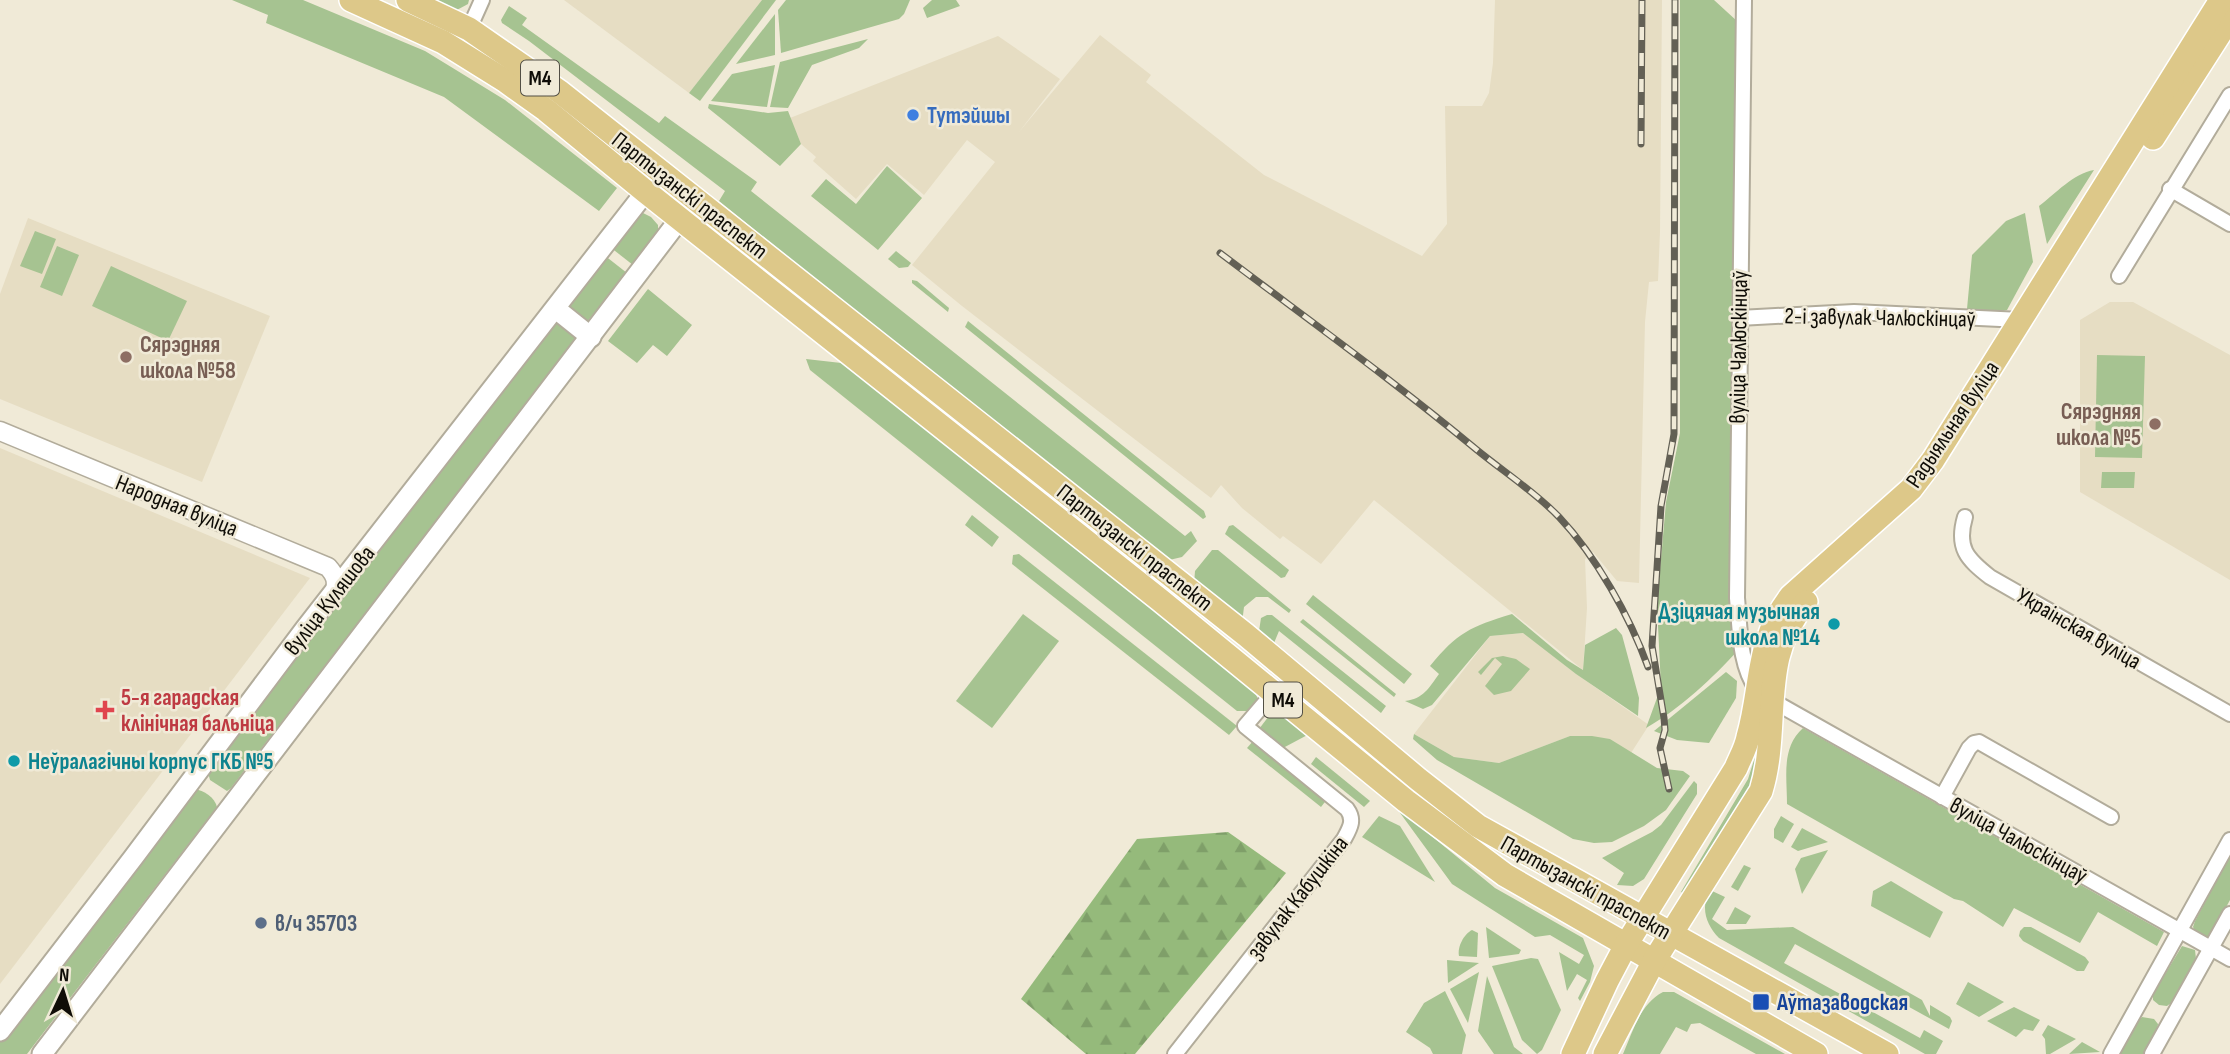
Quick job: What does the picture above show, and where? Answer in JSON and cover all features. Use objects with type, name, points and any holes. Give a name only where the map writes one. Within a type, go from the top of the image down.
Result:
[{"type":"main road","name":"Партызанскі праспект","points":[[351,0],[443,42],[505,80],[546,110],[1406,800],[1505,875],[1816,1054]]},
{"type":"main road","name":"Партызанскі праспект","points":[[408,0],[469,29],[559,92],[1312,688],[1418,779],[1478,826],[1887,1054]]},
{"type":"main road","name":"Радыяльная вуліца","points":[[1605,1054],[1654,961],[1761,791],[1770,750],[1762,655],[1781,609],[1791,596],[1911,489],[1933,460],[2221,0]]},
{"type":"main road","name":"Радыяльная вуліца","points":[[1573,1054],[1626,945],[1736,768],[1772,680],[1777,656],[1796,614],[1840,569],[1922,498],[2040,318],[2230,18]]},
{"type":"main road","points":[[443,42],[457,40],[469,29]]},
{"type":"main road","name":"вуліца Куляшова","points":[[0,1031],[335,592],[661,172]]},
{"type":"main road","name":"вуліца Куляшова","points":[[42,1054],[695,199]]},
{"type":"main road","points":[[556,309],[591,337]]},
{"type":"main road","points":[[1274,692],[1287,682],[1312,688]]},
{"type":"street","points":[[469,29],[482,0]]},
{"type":"street","name":"вуліца Чалюскінцаў","points":[[1744,0],[1737,598],[1742,651],[1750,680],[1764,695],[2230,959]]},
{"type":"street","points":[[2119,276],[2170,189],[2229,99]]},
{"type":"street","points":[[2170,189],[2230,224]]},
{"type":"street","name":"2-і завулак Чалюскінцаў","points":[[1739,318],[1854,312],[2021,320]]},
{"type":"street","name":"Народная вуліца","points":[[0,431],[328,567],[337,582],[335,592]]},
{"type":"street","name":"Украінская вуліца","points":[[1965,517],[1961,542],[1969,558],[1990,577],[2230,714]]},
{"type":"street","name":"завулак Кабушкіна","points":[[1175,1054],[1344,839],[1352,825],[1347,809],[1245,726],[1274,692]]},
{"type":"street","points":[[1942,797],[1969,748],[1979,742],[2111,817]]},
{"type":"street","points":[[2111,1054],[2230,840]]},
{"type":"street","points":[[2152,1054],[2230,914]]},
{"type":"shaded area","points":[[564,0],[762,0],[689,93]]},
{"type":"shaded area","points":[[1495,0],[1662,0],[1660,232],[1658,281],[1649,282],[1645,322],[1639,583],[1617,581],[1593,552],[1585,559],[1587,608],[1583,670],[1374,500],[1321,564],[1283,536],[1280,539],[1242,508],[1221,485],[1211,498],[912,265],[995,162],[967,140],[924,195],[887,164],[856,199],[813,161],[816,157],[801,144],[790,118],[998,36],[1060,79],[1019,132],[1100,35],[1151,75],[1146,82],[1264,175],[1422,256],[1447,224],[1445,106],[1482,106],[1489,93]]},
{"type":"shaded area","name":"Сярэдняя школа №58","points":[[28,218],[270,316],[202,482],[0,399],[0,294]]},
{"type":"shaded area","name":"Сярэдняя школа №5","points":[[2110,302],[2133,302],[2230,355],[2230,580],[2080,492],[2080,320]]},
{"type":"shaded area","name":"5-я гарадская клінічная бальніца","points":[[0,448],[310,578],[0,984]]},
{"type":"shaded area","points":[[1524,633],[1649,725],[1631,753],[1610,739],[1570,736],[1499,763],[1454,757],[1414,734],[1490,636]]},
{"type":"green space","points":[[232,0],[303,0],[425,51],[505,100],[617,188],[599,211],[444,97],[266,23],[268,15]]},
{"type":"green space","points":[[430,0],[469,0],[468,4],[455,11]]},
{"type":"green space","points":[[762,0],[776,0],[700,101],[689,93]]},
{"type":"green space","points":[[786,0],[910,0],[899,19],[781,53],[778,10]]},
{"type":"green space","points":[[932,0],[956,0],[960,6],[927,18],[923,8]]},
{"type":"green space","points":[[1680,0],[1714,0],[1738,22],[1739,649],[1695,692],[1646,728],[1661,687],[1657,605],[1666,502],[1680,433]]},
{"type":"green space","points":[[509,6],[527,18],[522,25],[659,123],[665,116],[757,182],[751,191],[1185,536],[1191,531],[1197,541],[1182,557],[1165,561],[719,201],[725,191],[502,23]]},
{"type":"green space","points":[[775,14],[775,55],[736,64]]},
{"type":"green space","points":[[868,39],[859,48],[812,65],[788,108],[770,107],[780,62]]},
{"type":"green space","points":[[775,65],[767,107],[711,101],[732,74]]},
{"type":"green space","points":[[709,104],[768,113],[788,111],[801,144],[780,166],[708,108]]},
{"type":"green space","points":[[887,166],[922,198],[878,250],[811,196],[826,179],[856,204]]},
{"type":"green space","points":[[2094,170],[2047,244],[2039,206],[2072,180]]},
{"type":"green space","points":[[643,213],[658,225],[658,232],[633,265],[610,247],[635,215]]},
{"type":"green space","points":[[2025,213],[2033,262],[2007,310],[1995,313],[1967,309],[1972,255],[2006,221]]},
{"type":"green space","points":[[35,231],[56,239],[42,274],[20,266]]},
{"type":"green space","points":[[57,246],[79,255],[62,296],[40,287]]},
{"type":"green space","points":[[896,251],[911,263],[908,267],[899,268],[888,259]]},
{"type":"green space","points":[[604,255],[627,273],[587,322],[568,310],[567,304]]},
{"type":"green space","points":[[111,266],[187,301],[168,341],[92,306]]},
{"type":"green space","points":[[912,280],[917,281],[949,308],[948,312],[912,283]]},
{"type":"green space","points":[[648,289],[692,325],[667,356],[653,345],[637,363],[608,341]]},
{"type":"green space","points":[[554,321],[575,336],[574,342],[231,788],[227,791],[210,780],[207,769]]},
{"type":"green space","points":[[968,321],[1204,511],[1206,517],[1203,519],[965,327]]},
{"type":"green space","points":[[2097,355],[2145,356],[2142,458],[2095,457]]},
{"type":"green space","points":[[806,359],[850,364],[1254,688],[1258,700],[1250,711],[1237,711],[810,370]]},
{"type":"green space","points":[[2102,472],[2135,472],[2134,488],[2101,488]]},
{"type":"green space","points":[[972,515],[999,537],[992,547],[965,525]]},
{"type":"green space","points":[[1233,525],[1289,570],[1285,577],[1281,578],[1225,534],[1229,526]]},
{"type":"green space","points":[[1212,550],[1218,550],[1291,610],[1289,613],[1268,597],[1256,597],[1244,607],[1242,623],[1194,584],[1195,571]]},
{"type":"green space","points":[[1019,554],[1237,726],[1229,735],[1012,564],[1013,555]]},
{"type":"green space","points":[[1313,595],[1412,674],[1404,684],[1306,604]]},
{"type":"green space","points":[[1023,614],[1059,641],[992,728],[956,701]]},
{"type":"green space","points":[[1512,614],[1583,670],[1585,645],[1616,628],[1622,635],[1639,698],[1638,716],[1576,674],[1523,633],[1490,636],[1432,705],[1423,709],[1405,701],[1416,698],[1429,688],[1439,674],[1430,666],[1457,638],[1475,627]]},
{"type":"green space","points":[[1272,615],[1386,706],[1381,713],[1279,631],[1274,643],[1259,631],[1261,618]]},
{"type":"green space","points":[[1303,619],[1396,694],[1394,697],[1300,622]]},
{"type":"green space","points":[[1503,656],[1516,659],[1530,669],[1511,691],[1494,695],[1485,686],[1502,664],[1495,658],[1481,675],[1478,672],[1492,658]]},
{"type":"green space","points":[[1726,672],[1737,681],[1736,698],[1709,743],[1677,740],[1654,731]]},
{"type":"green space","points":[[1275,708],[1313,732],[1283,748],[1259,729]]},
{"type":"green space","points":[[1803,728],[2164,932],[2157,946],[2098,912],[2080,943],[2014,908],[2003,927],[1963,901],[1954,899],[1787,804],[1788,753]]},
{"type":"green space","points":[[1414,734],[1454,757],[1499,763],[1570,736],[1592,736],[1610,739],[1657,768],[1683,771],[1690,776],[1666,810],[1644,826],[1612,842],[1594,843],[1573,839],[1437,760],[1413,739]]},
{"type":"green space","points":[[1254,740],[1328,798],[1321,807],[1247,748]]},
{"type":"green space","points":[[1756,754],[1760,755],[1753,782],[1685,894],[1681,892],[1748,779]]},
{"type":"green space","points":[[1316,757],[1370,801],[1364,807],[1311,764]]},
{"type":"green space","points":[[1694,781],[1697,784],[1697,794],[1644,879],[1633,886],[1617,885],[1624,873],[1602,858],[1661,825]]},
{"type":"green space","points":[[194,789],[208,795],[217,807],[27,1054],[0,1054],[0,1041]]},
{"type":"green space","points":[[1395,806],[1495,888],[1583,938],[1594,966],[1590,982],[1580,1001],[1578,998],[1587,980],[1577,974],[1567,991],[1559,952],[1579,964],[1584,955],[1550,935],[1535,937],[1452,884]]},
{"type":"green space","points":[[1379,816],[1400,826],[1435,882],[1362,837]]},
{"type":"green space","points":[[1781,816],[1794,824],[1783,843],[1774,838],[1774,829]]},
{"type":"green space","points":[[1802,828],[1828,842],[1798,851],[1791,847]]},
{"type":"green space","points":[[1228,832],[1286,873],[1135,1054],[1086,1054],[1021,999],[1137,839]]},
{"type":"green space","points":[[1828,850],[1802,894],[1795,869],[1801,858]]},
{"type":"green space","points":[[2230,856],[2230,900],[2209,936],[2201,935],[2193,927],[2195,921]]},
{"type":"green space","points":[[1744,865],[1751,868],[1738,891],[1731,887]]},
{"type":"green space","points":[[1891,881],[1943,912],[1930,938],[1871,906],[1873,891]]},
{"type":"green space","points":[[1710,890],[1725,897],[1712,919],[1727,930],[1793,927],[1922,1000],[1930,1016],[1930,1005],[1950,1017],[1952,1021],[1949,1029],[1795,944],[1784,963],[1920,1038],[1924,1030],[1943,1041],[1936,1054],[1925,1054],[1719,938],[1706,916],[1705,903]]},
{"type":"green space","points":[[1735,907],[1751,916],[1746,924],[1726,924]]},
{"type":"green space","points":[[1486,927],[1521,950],[1519,954],[1489,958]]},
{"type":"green space","points":[[2024,927],[2031,927],[2085,957],[2089,962],[2084,971],[2077,971],[2023,941],[2019,936]]},
{"type":"green space","points":[[1472,930],[1478,933],[1477,957],[1459,956],[1462,941]]},
{"type":"green space","points":[[2182,946],[2195,950],[2196,959],[2171,1003],[2167,1006],[2159,1005],[2153,1000],[2153,994]]},
{"type":"green space","points":[[1538,959],[1561,1010],[1542,1050],[1537,1054],[1522,1040],[1492,966]]},
{"type":"green space","points":[[1447,960],[1479,963],[1448,983]]},
{"type":"green space","points":[[1479,972],[1468,1023],[1450,989]]},
{"type":"green space","points":[[1487,976],[1514,1047],[1523,1054],[1494,1054],[1478,1031]]},
{"type":"green space","points":[[1968,982],[2004,1002],[1979,1017],[1956,1004]]},
{"type":"green space","points":[[1445,991],[1466,1035],[1462,1054],[1433,1054],[1430,1048],[1406,1032],[1424,1003]]},
{"type":"green space","points":[[1663,992],[1674,992],[1785,1054],[1756,1054],[1700,1023],[1691,1024],[1687,1032],[1676,1027],[1660,1054],[1623,1054],[1643,1011]]},
{"type":"green space","points":[[2014,1007],[2040,1020],[2033,1031],[2024,1029],[2016,1037],[1987,1021]]},
{"type":"green space","points":[[2142,1017],[2154,1019],[2158,1024],[2145,1054],[2119,1054],[2137,1022]]},
{"type":"green space","points":[[2048,1025],[2076,1039],[2046,1054],[2045,1039],[2042,1035]]},
{"type":"green space","points":[[2082,1042],[2100,1052],[2069,1054]]},
{"type":"railway","points":[[1641,144],[1642,0]]},
{"type":"railway","points":[[1669,789],[1660,748],[1665,730],[1652,646],[1661,506],[1674,434],[1675,0]]},
{"type":"railway","points":[[1220,253],[1382,374],[1550,508],[1599,568],[1632,628],[1648,667]]},
{"type":"place","name":"Тутэйшы","points":[[913,115]]},
{"type":"place","name":"Сярэдняя школа №58","points":[[126,357]]},
{"type":"place","name":"Сярэдняя школа №5","points":[[2155,424]]},
{"type":"place","name":"Дзіцячая музычная школа №14","points":[[1834,624]]},
{"type":"place","name":"5-я гарадская клінічная бальніца","points":[[105,710]]},
{"type":"place","name":"Неўралагічны корпус ГКБ №5","points":[[14,761]]},
{"type":"place","name":"в/ч 35703","points":[[261,923]]},
{"type":"place","name":"Аўтазаводская","points":[[1761,1002]]}]
